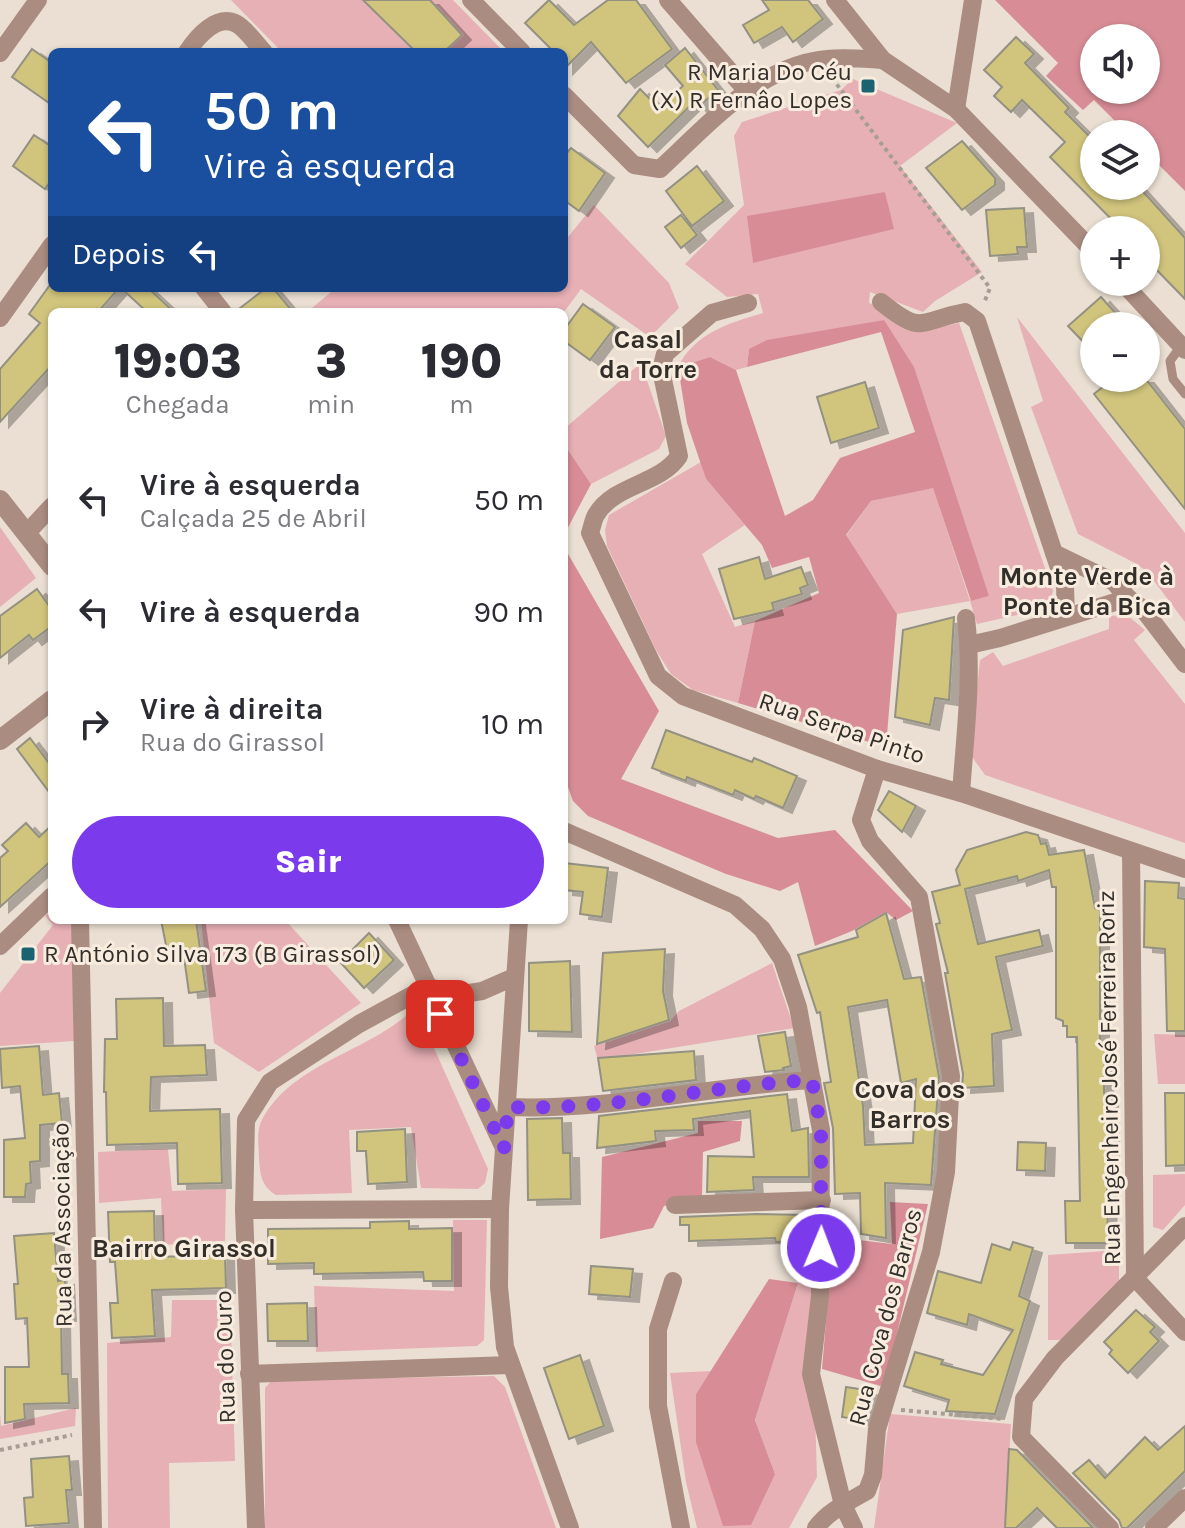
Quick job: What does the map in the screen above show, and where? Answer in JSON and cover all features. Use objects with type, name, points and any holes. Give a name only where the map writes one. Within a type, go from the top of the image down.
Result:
[{"type":"street","points":[[0,53],[38,0]]},
{"type":"street","points":[[471,0],[518,48]]},
{"type":"street","points":[[668,0],[747,91]]},
{"type":"street","points":[[835,0],[883,60],[956,109],[1080,237]]},
{"type":"street","points":[[956,109],[973,0]]},
{"type":"street","points":[[190,48],[204,30],[223,21],[238,24],[260,48]]},
{"type":"street","points":[[568,99],[634,165],[660,169],[747,91],[794,66],[818,61],[883,60]]},
{"type":"street","points":[[0,318],[48,251]]},
{"type":"street","points":[[207,292],[220,308]]},
{"type":"street","points":[[1135,296],[1183,348]]},
{"type":"street","points":[[881,302],[904,321],[914,324],[924,325],[965,312],[977,321],[1065,586],[1066,617]]},
{"type":"street","name":"Rua Serpa Pinto","points":[[748,303],[712,313],[665,354],[661,370],[679,456],[670,470],[614,498],[596,514],[590,533],[658,676],[683,696],[877,769],[961,793],[1185,869]]},
{"type":"street","points":[[0,500],[48,561]]},
{"type":"street","points":[[26,534],[48,510]]},
{"type":"street","points":[[1054,553],[1114,582],[1143,609],[1185,664]]},
{"type":"street","points":[[969,645],[1128,598]]},
{"type":"street","points":[[961,793],[969,645],[966,618]]},
{"type":"street","points":[[0,740],[48,703]]},
{"type":"street","name":"Rua Cova dos Barros","points":[[816,1528],[843,1505],[867,1491],[873,1475],[877,1429],[931,1252],[946,1172],[951,1076],[919,897],[870,841],[861,820],[877,769]]},
{"type":"street","points":[[568,833],[735,905],[762,929],[782,959],[798,1007],[821,1130],[820,1296],[811,1374],[843,1505],[854,1528]]},
{"type":"street","name":"Rua Engenheiro José Ferreira Roriz","points":[[1131,852],[1135,1278],[1185,1332]]},
{"type":"street","points":[[0,946],[48,900]]},
{"type":"street","name":"Rua da Associação","points":[[80,924],[93,1528]]},
{"type":"street","points":[[399,924],[504,1149]]},
{"type":"street","points":[[519,924],[500,1209],[499,1287],[505,1347],[570,1528]]},
{"type":"street","points":[[427,987],[472,993],[514,977]]},
{"type":"street","name":"Rua do Ouro","points":[[256,1528],[244,1210],[246,1120],[270,1082],[359,1024],[427,987]]},
{"type":"street","points":[[508,1107],[623,1103],[812,1080]]},
{"type":"street","points":[[675,1205],[822,1200]]},
{"type":"street","points":[[244,1210],[500,1209]]},
{"type":"street","points":[[1110,1528],[1021,1437],[1024,1399],[1055,1358],[1185,1226]]},
{"type":"street","points":[[673,1281],[658,1329],[658,1406],[681,1528]]},
{"type":"street","points":[[249,1374],[511,1365]]},
{"type":"street","points":[[1154,1528],[1185,1498]]},
{"type":"lane","points":[[1183,348],[1170,361],[1173,379],[1185,394]]},
{"type":"path","points":[[818,61],[990,288]]},
{"type":"path","points":[[884,1408],[1022,1421]]},
{"type":"path","points":[[0,1450],[90,1431]]},
{"type":"shaded area","points":[[231,0],[453,0],[500,48],[278,48]]},
{"type":"shaded area","points":[[995,0],[1185,0],[1185,191],[1160,166],[1160,120],[1114,120],[1098,104],[1160,104],[1160,24],[1080,24],[1080,104],[1090,104],[1083,110],[1046,76],[1058,63]]},
{"type":"shaded area","points":[[853,79],[957,123],[900,166],[982,272],[923,312],[870,292],[869,303],[940,327],[959,323],[1053,591],[1048,608],[977,624],[970,601],[989,596],[884,320],[749,349],[747,367],[736,370],[710,357],[678,367],[694,346],[714,331],[763,313],[758,294],[727,297],[685,264],[744,205],[734,136],[742,122],[841,90]],"holes":[[[885,192],[893,229],[753,262],[752,254]]]},
{"type":"shaded area","points":[[885,192],[894,229],[753,263],[747,216]]},
{"type":"shaded area","points":[[594,205],[669,283],[679,308],[650,337],[581,289],[567,308],[312,308],[331,292],[568,292],[568,237]]},
{"type":"shaded area","points":[[1017,317],[1185,533],[1185,622],[1148,573],[1137,564],[1078,534],[1031,407],[1043,401]]},
{"type":"shaded area","points":[[884,320],[914,367],[989,596],[971,601],[933,488],[871,501],[846,535],[897,614],[886,747],[738,703],[755,621],[819,593],[809,557],[772,568],[762,545],[706,479],[687,423],[678,367],[710,357],[736,370],[785,516],[813,500],[840,458],[915,432],[881,332],[747,367],[749,349],[767,340]]},
{"type":"shaded area","points":[[641,363],[666,436],[659,449],[591,484],[568,450],[568,426]]},
{"type":"shaded area","points":[[568,450],[591,484],[568,527]]},
{"type":"shaded area","points":[[701,462],[706,479],[745,525],[702,554],[735,627],[755,621],[738,703],[693,690],[671,674],[656,650],[607,546],[605,530],[609,515]]},
{"type":"shaded area","points":[[933,487],[970,601],[897,614],[846,536],[871,501]]},
{"type":"shaded area","points":[[0,527],[36,578],[0,607]]},
{"type":"shaded area","points":[[568,554],[659,711],[621,779],[778,838],[835,830],[913,911],[896,920],[886,912],[852,931],[815,946],[798,882],[780,891],[726,874],[588,816],[573,801],[568,787]]},
{"type":"shaded area","points":[[1127,615],[1145,630],[1134,640],[1185,704],[1185,843],[985,775],[970,754],[980,660],[993,652],[1003,666],[1109,629],[1109,616]]},
{"type":"shaded area","points":[[73,924],[74,1041],[0,1046],[0,993],[53,925]]},
{"type":"shaded area","points":[[201,924],[289,924],[361,1003],[259,1072],[214,1043]]},
{"type":"shaded area","points":[[772,963],[794,1028],[598,1060],[594,1046],[670,1021],[679,1011]]},
{"type":"shaded area","points":[[408,1014],[421,1019],[488,1169],[485,1183],[478,1189],[421,1188],[411,1127],[349,1130],[352,1193],[276,1195],[264,1184],[261,1174],[258,1135],[261,1122],[274,1103],[308,1073],[390,1028]]},
{"type":"shaded area","points":[[1154,1034],[1185,1035],[1185,1084],[1158,1084]]},
{"type":"shaded area","points":[[698,1121],[742,1121],[740,1141],[703,1152],[702,1196],[664,1206],[653,1228],[600,1239],[602,1157],[698,1133]]},
{"type":"shaded area","points":[[168,1149],[172,1191],[226,1189],[225,1241],[163,1245],[161,1198],[99,1203],[98,1152]]},
{"type":"shaded area","points":[[1185,1174],[1185,1205],[1163,1230],[1153,1227],[1153,1175]]},
{"type":"shaded area","points":[[890,1202],[928,1204],[884,1387],[822,1369],[833,1237],[892,1244]]},
{"type":"shaded area","points":[[453,1220],[487,1220],[484,1340],[477,1346],[316,1352],[314,1286],[454,1291]]},
{"type":"shaded area","points":[[1119,1250],[1119,1283],[1061,1340],[1048,1340],[1048,1255]]},
{"type":"shaded area","points":[[769,1279],[798,1283],[755,1420],[775,1474],[751,1525],[723,1526],[696,1442],[696,1394]]},
{"type":"shaded area","points":[[811,1282],[817,1477],[789,1528],[697,1528],[686,1482],[670,1373],[711,1371],[696,1394],[775,1474],[755,1420],[798,1283]]},
{"type":"shaded area","points":[[172,1300],[230,1300],[235,1461],[169,1463],[170,1528],[108,1528],[107,1343],[171,1337]]},
{"type":"shaded area","points":[[494,1376],[505,1387],[556,1528],[265,1528],[265,1388],[272,1380]]},
{"type":"shaded area","points":[[76,1408],[75,1426],[0,1439],[0,1413],[1,1426]]},
{"type":"shaded area","points":[[890,1414],[1011,1424],[1005,1528],[874,1528]]},
{"type":"building","points":[[363,0],[430,0],[462,35],[448,48],[412,48]]},
{"type":"building","points":[[549,0],[574,25],[608,0],[636,0],[672,49],[626,83],[591,42],[568,65],[568,48],[550,48],[525,23]]},
{"type":"building","points":[[762,0],[808,0],[823,19],[793,42],[782,27],[754,43],[743,25],[769,10]]},
{"type":"building","points":[[1016,37],[1034,54],[1025,63],[1069,108],[1065,112],[1080,127],[1080,187],[1050,157],[1065,142],[1022,100],[1011,112],[994,96],[1002,87],[984,70]]},
{"type":"building","points":[[685,48],[718,90],[698,107],[694,102],[648,147],[618,116],[640,89],[658,107],[683,86],[665,65]]},
{"type":"building","points":[[32,49],[48,60],[48,102],[12,77]]},
{"type":"building","points":[[34,135],[48,144],[48,185],[45,189],[13,166]]},
{"type":"building","points":[[962,141],[995,178],[995,185],[962,210],[926,168]]},
{"type":"building","points":[[571,148],[605,173],[579,211],[568,203],[568,151]]},
{"type":"building","points":[[697,166],[724,201],[692,226],[666,191]]},
{"type":"building","points":[[1092,200],[1151,200],[1185,238],[1185,299],[1160,273],[1160,216],[1108,216]]},
{"type":"building","points":[[1024,208],[1027,247],[1017,247],[1018,254],[990,256],[986,210]]},
{"type":"building","points":[[681,215],[697,235],[681,248],[665,227]]},
{"type":"building","points":[[48,288],[48,292],[116,292],[102,308],[48,308],[48,369],[0,422],[0,369],[40,323],[29,314]]},
{"type":"building","points":[[125,292],[152,292],[170,308],[143,308]]},
{"type":"building","points":[[261,292],[276,292],[290,308],[240,308]]},
{"type":"building","points":[[1101,297],[1114,312],[1084,312]]},
{"type":"building","points":[[583,304],[615,327],[590,360],[568,344],[568,325]]},
{"type":"building","points":[[1080,315],[1080,338],[1068,326]]},
{"type":"building","points":[[865,382],[879,428],[831,443],[817,397]]},
{"type":"building","points":[[1156,392],[1185,429],[1185,509],[1094,394]]},
{"type":"building","points":[[759,557],[765,579],[801,567],[808,585],[800,588],[802,594],[772,603],[774,610],[734,619],[719,569]]},
{"type":"building","points":[[37,589],[48,604],[48,629],[33,640],[29,635],[0,658],[0,616]]},
{"type":"building","points":[[954,617],[949,700],[935,698],[930,725],[895,717],[903,630]]},
{"type":"building","points":[[666,730],[752,762],[754,758],[797,776],[783,808],[756,796],[754,799],[735,790],[733,795],[687,777],[686,781],[652,768]]},
{"type":"building","points":[[30,738],[48,762],[48,791],[17,749]]},
{"type":"building","points":[[889,791],[916,806],[902,832],[878,810]]},
{"type":"building","points":[[26,823],[39,837],[48,829],[48,864],[0,907],[0,858],[8,851],[2,845]]},
{"type":"building","points":[[1026,832],[1038,835],[1041,844],[1046,843],[1049,855],[1084,850],[1095,908],[1100,910],[1100,1046],[1105,1046],[1104,1092],[1106,1101],[1109,1101],[1108,1243],[1066,1243],[1065,1201],[1080,1201],[1077,1037],[1067,1037],[1067,1026],[1056,1018],[1056,887],[1052,887],[1049,870],[1018,881],[1017,876],[965,889],[978,944],[1039,930],[1043,946],[996,957],[1012,1030],[992,1034],[994,1086],[962,1088],[963,1074],[945,973],[948,973],[932,892],[960,885],[956,870],[967,850]]},
{"type":"building","points":[[568,863],[608,868],[602,917],[580,914],[583,892],[568,890]]},
{"type":"building","points":[[1145,881],[1179,883],[1178,898],[1185,899],[1185,1031],[1167,1031],[1165,949],[1144,947]]},
{"type":"building","points":[[886,913],[904,979],[921,977],[939,1077],[931,1185],[885,1183],[886,1238],[861,1234],[860,1193],[835,1194],[833,1128],[824,1083],[831,1082],[820,1012],[817,1013],[798,955],[858,937],[856,930]],"holes":[[[887,1000],[901,1083],[916,1079],[913,1143],[865,1145],[863,1106],[848,1007]]]},
{"type":"building","points":[[162,924],[197,924],[206,991],[189,993],[182,943],[167,950]]},
{"type":"building","points":[[369,933],[394,960],[364,988],[340,962]]},
{"type":"building","points":[[665,949],[663,991],[669,1020],[597,1044],[603,953]]},
{"type":"building","points":[[570,961],[572,1032],[529,1031],[529,963]]},
{"type":"building","points":[[163,998],[164,1046],[205,1045],[207,1075],[151,1077],[150,1111],[220,1109],[222,1183],[178,1184],[177,1143],[107,1145],[105,1039],[117,1039],[116,999]]},
{"type":"building","points":[[785,1032],[791,1066],[765,1072],[758,1036]]},
{"type":"building","points":[[39,1046],[43,1095],[59,1093],[62,1123],[40,1125],[40,1161],[30,1162],[31,1183],[26,1184],[25,1197],[4,1197],[4,1140],[25,1138],[20,1086],[2,1088],[0,1049]]},
{"type":"building","points":[[694,1051],[696,1080],[603,1091],[598,1058]]},
{"type":"building","points":[[1165,1093],[1185,1093],[1185,1165],[1166,1166]]},
{"type":"building","points":[[787,1094],[792,1131],[808,1128],[809,1177],[753,1177],[754,1190],[707,1192],[708,1156],[754,1157],[750,1111],[693,1119],[694,1130],[655,1131],[656,1141],[597,1148],[599,1116]]},
{"type":"building","points":[[562,1118],[563,1153],[570,1153],[571,1199],[528,1200],[527,1119]]},
{"type":"building","points":[[405,1129],[407,1182],[368,1184],[366,1151],[357,1151],[357,1132]]},
{"type":"building","points":[[1018,1142],[1046,1143],[1045,1171],[1017,1170]]},
{"type":"building","points":[[154,1211],[155,1257],[225,1255],[226,1288],[152,1290],[155,1336],[112,1338],[110,1303],[118,1303],[115,1262],[110,1262],[108,1212]]},
{"type":"building","points":[[806,1215],[807,1241],[776,1242],[775,1238],[689,1241],[689,1225],[680,1225],[680,1217]]},
{"type":"building","points":[[409,1221],[409,1229],[452,1228],[452,1281],[424,1281],[423,1272],[314,1274],[314,1263],[268,1264],[268,1229],[370,1228],[370,1222]]},
{"type":"building","points":[[54,1233],[58,1281],[65,1280],[67,1316],[61,1316],[62,1374],[68,1374],[69,1403],[24,1404],[25,1419],[5,1423],[5,1367],[29,1367],[27,1318],[16,1319],[14,1284],[18,1284],[14,1236]]},
{"type":"building","points":[[1013,1242],[1033,1248],[1019,1296],[1030,1301],[995,1414],[946,1411],[949,1400],[904,1386],[915,1352],[943,1360],[941,1364],[983,1375],[1013,1330],[969,1314],[967,1325],[927,1313],[938,1271],[981,1283],[992,1244],[1010,1250]]},
{"type":"building","points":[[591,1266],[633,1269],[630,1297],[589,1294]]},
{"type":"building","points":[[307,1303],[308,1341],[268,1341],[267,1304]]},
{"type":"building","points":[[1136,1310],[1155,1327],[1150,1332],[1159,1341],[1128,1373],[1109,1354],[1112,1350],[1104,1342]]},
{"type":"building","points":[[580,1355],[604,1426],[569,1439],[544,1368]]},
{"type":"building","points":[[846,1387],[873,1391],[867,1421],[842,1417]]},
{"type":"building","points":[[1185,1426],[1185,1471],[1127,1528],[1122,1528],[1119,1520],[1073,1473],[1089,1460],[1105,1478],[1145,1437],[1158,1450]]},
{"type":"building","points":[[1009,1449],[1017,1450],[1093,1528],[1057,1528],[1037,1508],[1016,1528],[1005,1528]]},
{"type":"building","points":[[69,1456],[72,1490],[66,1490],[69,1523],[26,1526],[24,1498],[33,1497],[31,1459]]},
{"type":"place","name":"R Maria Do Céu (X) R Fernâo Lopes","points":[[868,86]]},
{"type":"place","name":"R António Silva 173 (B Girassol)","points":[[28,954]]},
{"type":"district","name":"Casal da Torre","points":[[648,354]]},
{"type":"district","name":"Monte Verde à Ponte da Bica","points":[[1087,591]]},
{"type":"district","name":"Cova dos Barros","points":[[910,1104]]},
{"type":"district","name":"Bairro Girassol","points":[[184,1248]]},
{"type":"route","points":[[440,1014],[504,1149],[508,1107],[623,1103],[812,1080],[821,1130],[821,1248]]}]
